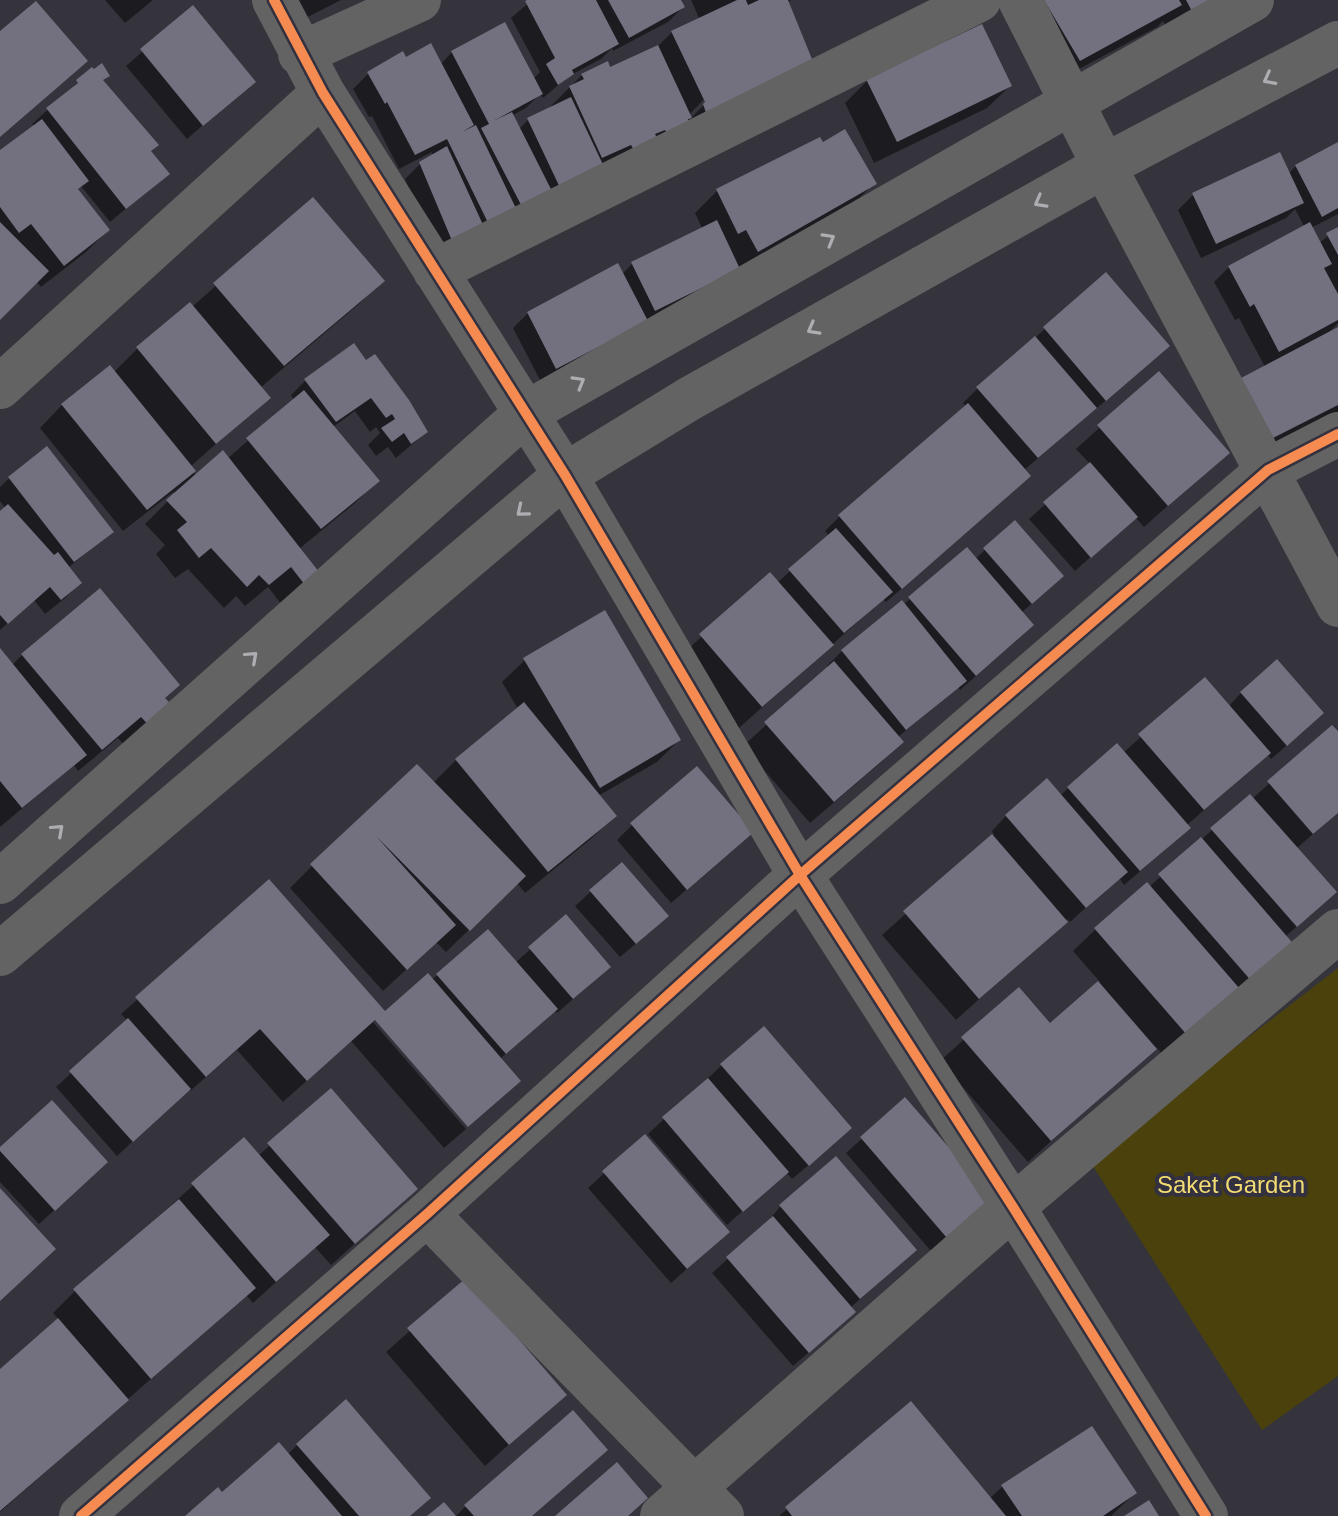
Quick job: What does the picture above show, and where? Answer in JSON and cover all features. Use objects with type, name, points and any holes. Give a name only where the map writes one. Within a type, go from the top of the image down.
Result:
[{"type":"street","points":[[274,0],[323,93],[565,475],[800,875],[1206,1516]]},
{"type":"street","points":[[300,54],[419,0]]},
{"type":"street","points":[[435,271],[979,0]]},
{"type":"street","points":[[1020,0],[1104,166],[1338,605]]},
{"type":"street","points":[[0,882],[526,413],[1252,0]]},
{"type":"street","points":[[0,954],[565,475],[689,399],[1104,166],[1338,43]]},
{"type":"street","points":[[0,387],[323,93]]},
{"type":"street","points":[[81,1516],[427,1214],[800,875],[1268,470],[1338,434]]},
{"type":"street","points":[[662,1516],[708,1502],[1013,1207],[1338,931]]},
{"type":"street","points":[[427,1214],[708,1502]]},
{"type":"green space","name":"Saket Garden","points":[[1338,968],[1338,1376],[1262,1430],[1089,1160]]},
{"type":"building","points":[[527,0],[596,0],[619,44],[572,70],[574,74],[558,85],[546,64],[555,58]]},
{"type":"building","points":[[608,0],[681,0],[685,7],[629,38]]},
{"type":"building","points":[[737,0],[746,0],[748,5],[759,0],[788,0],[814,64],[712,130],[703,104],[705,102],[671,31]]},
{"type":"building","points":[[1044,0],[1179,0],[1182,5],[1080,61]]},
{"type":"building","points":[[1186,0],[1223,0],[1194,15]]},
{"type":"building","points":[[36,1],[88,61],[0,137],[0,31]]},
{"type":"building","points":[[193,5],[256,82],[203,126],[140,49]]},
{"type":"building","points":[[505,22],[543,94],[495,120],[512,112],[560,207],[530,222],[481,128],[489,124],[451,51]]},
{"type":"building","points":[[982,24],[1012,86],[897,142],[866,79]]},
{"type":"building","points":[[431,43],[474,125],[462,132],[476,125],[523,223],[495,237],[447,139],[415,155],[367,72],[403,51],[406,57]]},
{"type":"building","points":[[658,45],[692,118],[688,119],[690,125],[668,135],[665,130],[655,134],[663,149],[641,162],[631,145],[602,158],[569,86],[584,79],[581,74],[608,61],[610,67]]},
{"type":"building","points":[[102,63],[110,76],[103,80],[159,145],[151,151],[170,174],[126,209],[46,108],[78,83],[76,80],[92,67],[94,69]]},
{"type":"building","points":[[571,97],[607,173],[563,194],[527,118]]},
{"type":"building","points":[[42,119],[89,181],[78,189],[110,230],[64,266],[31,224],[19,233],[0,207],[0,150]]},
{"type":"building","points":[[845,129],[877,184],[758,252],[746,230],[738,234],[716,189],[820,137],[823,142]]},
{"type":"building","points":[[1338,142],[1338,208],[1322,217],[1295,165]]},
{"type":"building","points":[[447,146],[489,238],[458,255],[419,162]]},
{"type":"building","points":[[1280,152],[1304,203],[1216,244],[1192,193]]},
{"type":"building","points":[[313,197],[385,281],[284,366],[213,283]]},
{"type":"building","points":[[717,220],[740,269],[655,311],[631,262]]},
{"type":"building","points":[[0,222],[49,271],[0,320]]},
{"type":"building","points":[[1310,222],[1332,264],[1324,268],[1338,294],[1338,320],[1279,352],[1254,304],[1250,307],[1228,266]]},
{"type":"building","points":[[1338,227],[1338,255],[1326,233]]},
{"type":"building","points":[[618,263],[648,321],[556,369],[527,312]]},
{"type":"building","points":[[1106,272],[1170,346],[1106,401],[1043,327]]},
{"type":"building","points":[[190,302],[271,398],[216,444],[136,347]]},
{"type":"building","points":[[1338,327],[1338,405],[1273,438],[1241,378]]},
{"type":"building","points":[[1035,336],[1097,408],[1038,458],[976,387]]},
{"type":"building","points":[[354,343],[366,360],[375,354],[428,432],[411,444],[404,433],[392,442],[381,428],[395,419],[392,414],[386,418],[371,398],[336,422],[304,379]]},
{"type":"building","points":[[110,365],[196,471],[147,510],[61,404]]},
{"type":"building","points":[[1159,371],[1230,453],[1168,506],[1097,425]]},
{"type":"building","points":[[304,390],[380,481],[321,529],[246,438]]},
{"type":"building","points":[[968,403],[1031,476],[902,589],[838,515]]},
{"type":"building","points":[[47,446],[114,532],[74,562],[8,477]]},
{"type":"building","points":[[223,450],[327,582],[312,594],[291,567],[269,585],[259,575],[247,587],[211,548],[199,558],[177,530],[187,522],[166,500]]},
{"type":"building","points":[[1090,462],[1138,517],[1091,558],[1043,502]]},
{"type":"building","points":[[8,504],[54,555],[58,552],[82,583],[61,600],[50,587],[8,624],[0,615],[0,511]]},
{"type":"building","points":[[1015,520],[1064,576],[1032,604],[983,548]]},
{"type":"building","points":[[836,528],[893,592],[844,633],[788,569]]},
{"type":"building","points":[[967,547],[1034,625],[976,676],[908,597]]},
{"type":"building","points":[[770,572],[834,645],[762,707],[699,634]]},
{"type":"building","points":[[100,588],[180,685],[165,698],[182,716],[160,737],[141,717],[102,750],[21,654]]},
{"type":"building","points":[[902,600],[967,681],[906,730],[841,650]]},
{"type":"building","points":[[605,610],[681,740],[600,788],[523,658]]},
{"type":"building","points":[[0,648],[87,755],[22,808],[0,781]]},
{"type":"building","points":[[1277,659],[1324,713],[1287,746],[1240,692]]},
{"type":"building","points":[[834,661],[904,742],[834,802],[764,722]]},
{"type":"building","points":[[1205,677],[1271,753],[1204,810],[1138,734]]},
{"type":"building","points":[[524,702],[617,816],[548,872],[455,759]]},
{"type":"building","points":[[1332,725],[1338,731],[1338,813],[1313,834],[1267,781]]},
{"type":"building","points":[[1117,743],[1191,828],[1140,871],[1067,787]]},
{"type":"building","points":[[417,764],[526,876],[470,931],[376,836],[456,925],[407,970],[310,864]]},
{"type":"building","points":[[697,766],[754,832],[687,890],[630,823]]},
{"type":"building","points":[[1047,778],[1128,872],[1086,908],[1005,815]]},
{"type":"building","points":[[1250,794],[1337,892],[1297,927],[1210,828]]},
{"type":"building","points":[[992,834],[1068,922],[979,999],[903,911]]},
{"type":"building","points":[[1201,837],[1297,948],[1254,984],[1158,874]]},
{"type":"building","points":[[622,862],[669,916],[636,944],[589,890]]},
{"type":"building","points":[[269,879],[385,1011],[428,973],[521,1081],[468,1127],[375,1020],[307,1081],[260,1029],[206,1077],[135,997]]},
{"type":"building","points":[[1147,882],[1240,989],[1187,1035],[1094,928]]},
{"type":"building","points":[[566,914],[611,967],[573,999],[528,947]]},
{"type":"building","points":[[488,929],[558,1009],[506,1054],[436,974]]},
{"type":"building","points":[[1098,981],[1157,1049],[1051,1141],[961,1037],[1019,987],[1050,1023]]},
{"type":"building","points":[[128,1018],[191,1089],[133,1142],[69,1071]]},
{"type":"building","points":[[764,1026],[852,1128],[809,1166],[720,1064]]},
{"type":"building","points":[[708,1078],[789,1172],[743,1212],[662,1117]]},
{"type":"building","points":[[331,1088],[418,1189],[355,1244],[267,1143]]},
{"type":"building","points":[[905,1097],[993,1198],[947,1238],[860,1137]]},
{"type":"building","points":[[52,1100],[108,1162],[55,1211],[0,1151],[0,1147]]},
{"type":"building","points":[[645,1134],[730,1232],[687,1269],[602,1171]]},
{"type":"building","points":[[244,1137],[330,1235],[276,1282],[191,1183]]},
{"type":"building","points":[[836,1156],[917,1250],[860,1299],[779,1205]]},
{"type":"building","points":[[0,1188],[56,1249],[0,1301]]},
{"type":"building","points":[[179,1199],[256,1288],[151,1379],[73,1289]]},
{"type":"building","points":[[773,1216],[856,1312],[809,1353],[726,1257]]},
{"type":"building","points":[[466,1278],[567,1395],[509,1445],[407,1328]]},
{"type":"building","points":[[58,1318],[129,1400],[0,1511],[0,1369]]},
{"type":"building","points":[[346,1399],[431,1498],[410,1516],[359,1516],[296,1444]]},
{"type":"building","points":[[911,1401],[1006,1516],[792,1516],[785,1507]]},
{"type":"building","points":[[573,1410],[608,1450],[532,1516],[474,1516],[464,1505]]},
{"type":"building","points":[[1092,1426],[1137,1493],[1103,1516],[1022,1516],[1001,1485]]},
{"type":"building","points":[[279,1442],[342,1516],[185,1516],[218,1487],[222,1492]]},
{"type":"building","points":[[617,1462],[648,1498],[628,1516],[555,1516]]},
{"type":"building","points":[[1149,1500],[1159,1516],[1124,1516]]},
{"type":"building","points":[[444,1502],[456,1516],[427,1516]]},
{"type":"cycle path","points":[[274,0],[323,93],[565,475],[800,875],[1206,1516]]},
{"type":"cycle path","points":[[81,1516],[427,1214],[800,875],[1268,470],[1338,434]]}]
